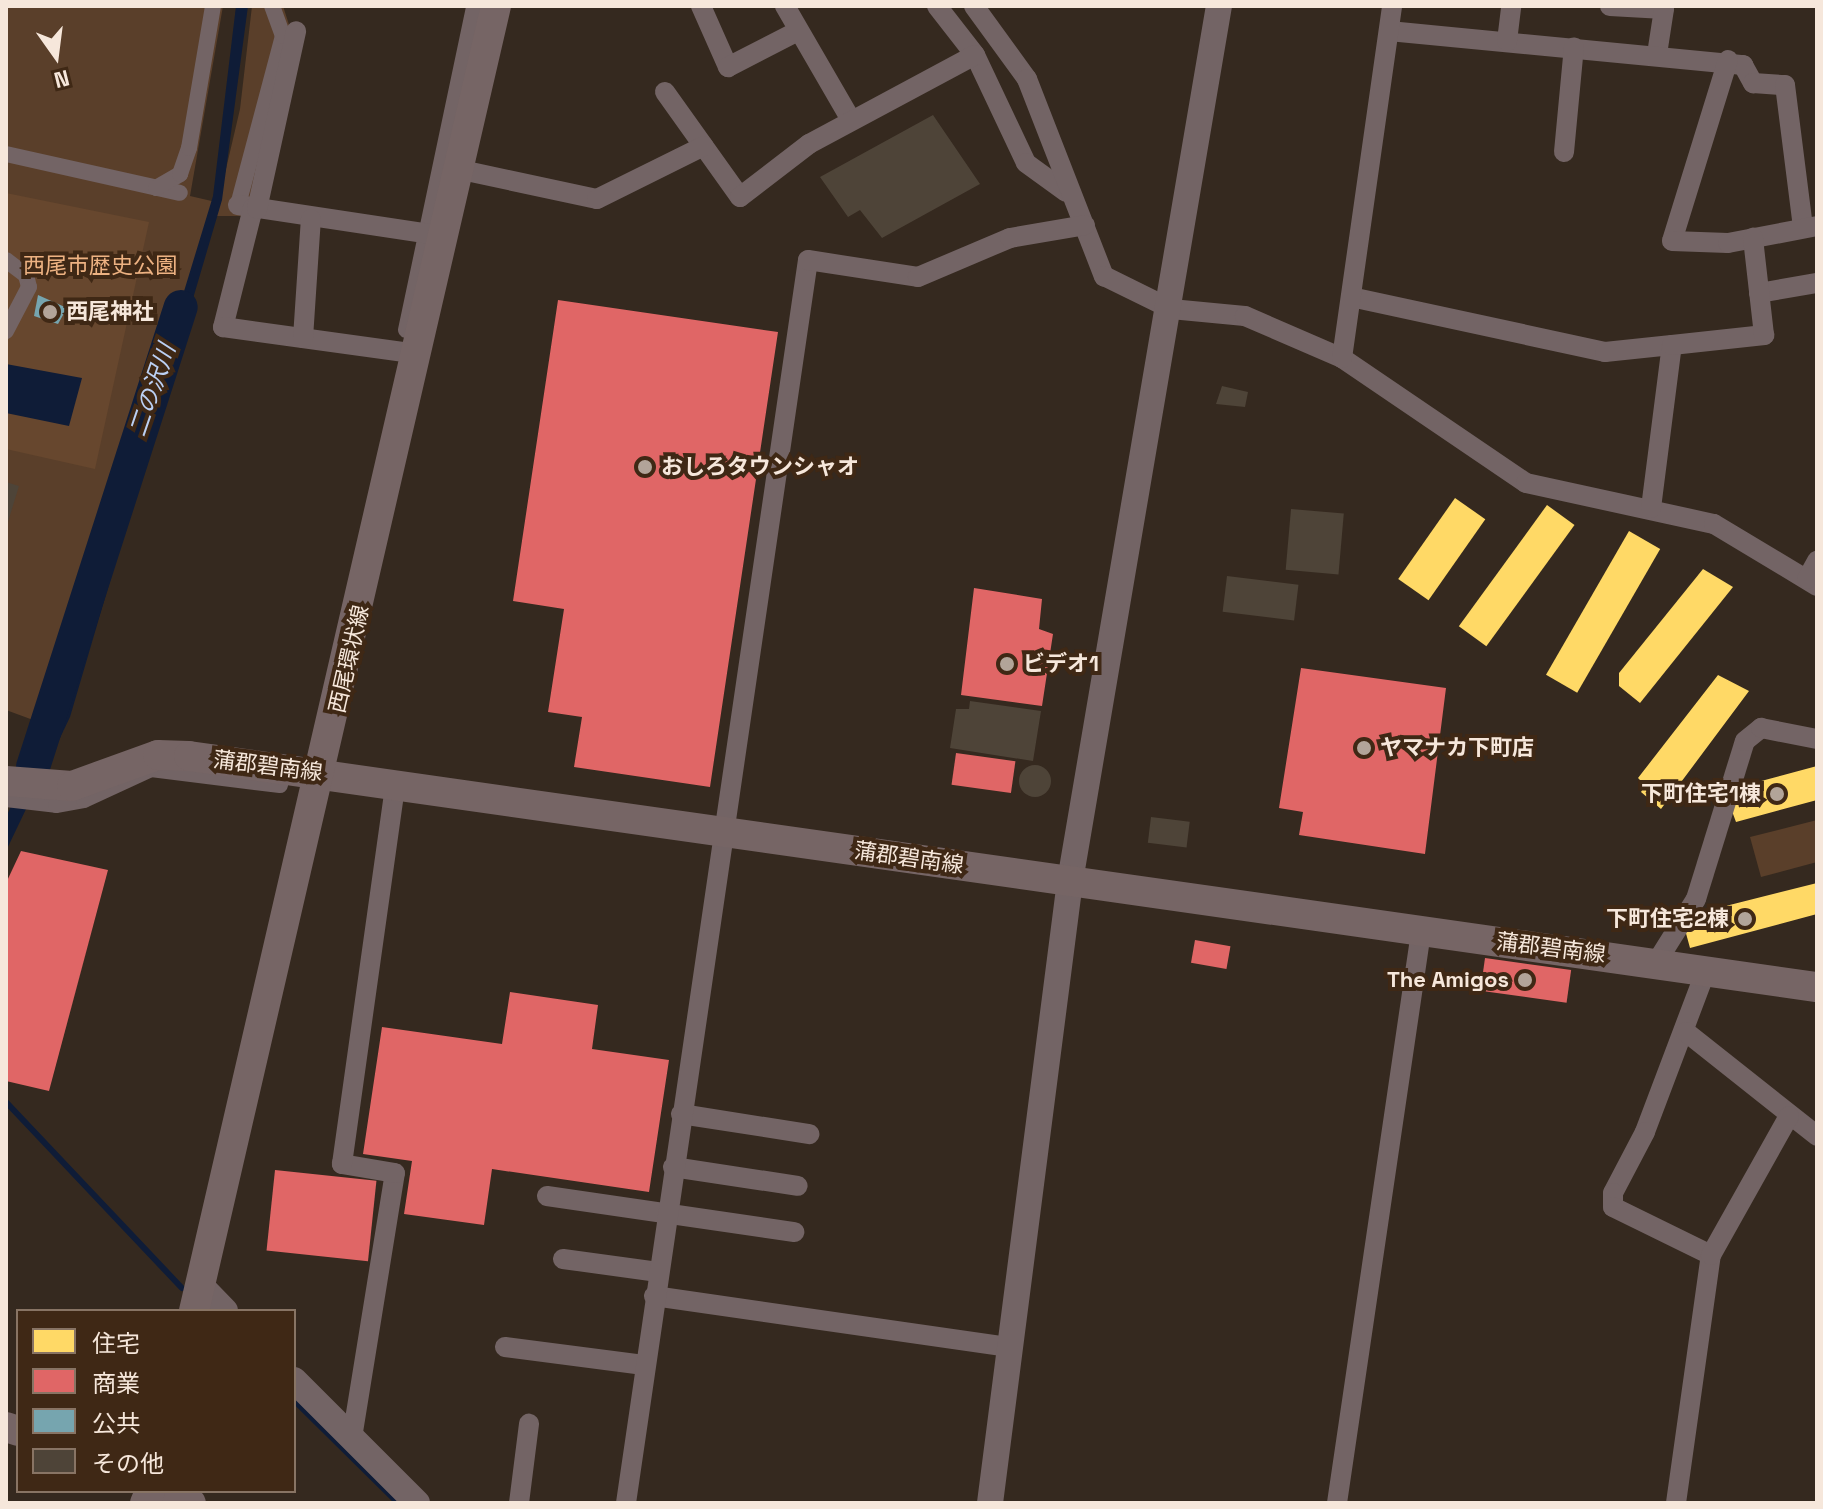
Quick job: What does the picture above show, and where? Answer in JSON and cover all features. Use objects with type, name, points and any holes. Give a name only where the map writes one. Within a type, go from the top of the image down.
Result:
[{"type":"main road","name":"西尾環状線","points":[[197,1298],[324,773],[435,235],[457,169],[496,6]]},
{"type":"main road","name":"蒲郡碧南線","points":[[7,773],[72,786],[158,755],[324,773],[1817,987]]},
{"type":"main road","points":[[173,1493],[191,1503]]},
{"type":"street","points":[[156,188],[180,174],[189,148],[213,6]]},
{"type":"street","points":[[272,6],[283,36],[223,327],[303,338],[411,345]]},
{"type":"street","points":[[250,207],[311,219],[435,235],[474,6]]},
{"type":"street","points":[[701,6],[728,67],[798,31]]},
{"type":"street","points":[[785,6],[851,120]]},
{"type":"street","points":[[937,6],[975,55],[1026,163],[1066,192]]},
{"type":"street","points":[[974,6],[1027,79],[1066,192],[1085,225],[1104,276],[1171,309],[1245,316],[1342,358],[1526,483],[1651,508],[1728,531],[1812,582],[1817,561]]},
{"type":"street","points":[[990,1503],[1070,881],[1171,309],[1219,6]]},
{"type":"street","points":[[1342,358],[1392,6]]},
{"type":"street","points":[[1507,41],[1511,6]]},
{"type":"street","points":[[1610,6],[1664,9],[1657,54]]},
{"type":"street","points":[[250,207],[296,31]]},
{"type":"street","points":[[1389,31],[1728,60],[1743,65],[1753,83],[1785,85],[1810,227],[1753,238],[1672,241],[1728,60]]},
{"type":"street","points":[[1564,152],[1574,47]]},
{"type":"street","points":[[665,92],[740,197],[851,120],[975,55]]},
{"type":"street","points":[[457,169],[610,198],[704,146]]},
{"type":"street","points":[[6,154],[180,193]]},
{"type":"street","points":[[303,338],[311,219]]},
{"type":"street","points":[[626,1503],[666,1212],[808,260],[918,277],[1010,238],[1085,225]]},
{"type":"street","points":[[1351,297],[1605,352],[1764,335],[1753,238]]},
{"type":"street","points":[[6,260],[26,275],[29,287],[6,331]]},
{"type":"street","points":[[1759,293],[1817,283]]},
{"type":"street","points":[[1651,508],[1672,345]]},
{"type":"street","points":[[1656,963],[1696,899],[1745,741],[1761,728],[1817,739]]},
{"type":"street","points":[[6,799],[56,805],[84,800],[151,769],[280,785]]},
{"type":"street","points":[[352,1438],[395,1173],[342,1164],[396,782]]},
{"type":"street","points":[[1337,1503],[1421,932]]},
{"type":"street","points":[[1705,973],[1686,1032],[1613,1193],[1613,1207],[1711,1255]]},
{"type":"street","points":[[1686,1032],[1817,1136]]},
{"type":"street","points":[[681,1114],[809,1134]]},
{"type":"street","points":[[1676,1503],[1711,1255],[1789,1116]]},
{"type":"street","points":[[673,1167],[798,1186]]},
{"type":"street","points":[[547,1196],[794,1232]]},
{"type":"street","points":[[563,1259],[658,1272]]},
{"type":"street","points":[[654,1296],[1009,1347]]},
{"type":"street","points":[[197,1298],[221,1309]]},
{"type":"street","points":[[505,1347],[644,1365]]},
{"type":"street","points":[[296,1382],[417,1503]]},
{"type":"street","points":[[519,1503],[529,1424]]},
{"type":"green space","name":"西尾市歴史公園","points":[[6,6],[223,6],[190,196],[216,202],[63,731],[6,710]]},
{"type":"green space","points":[[252,6],[283,6],[292,34],[245,216],[215,216],[240,109]]},
{"type":"green space","points":[[6,193],[149,222],[95,469],[6,449]]},
{"type":"green space","points":[[1817,820],[1817,862],[1761,877],[1750,837]]},
{"type":"water","points":[[236,6],[248,6],[222,200],[70,717],[6,851],[6,817],[56,712],[213,196]]},
{"type":"water","points":[[6,364],[82,378],[69,426],[6,413]]},
{"type":"building: 住宅","points":[[1455,498],[1485,519],[1429,600],[1398,579]]},
{"type":"building: 住宅","points":[[1547,505],[1575,525],[1486,646],[1459,626]]},
{"type":"building: 住宅","points":[[1629,531],[1660,549],[1577,693],[1546,675]]},
{"type":"building: 住宅","points":[[1703,569],[1733,587],[1640,703],[1619,686],[1619,673]]},
{"type":"building: 住宅","points":[[1718,675],[1749,691],[1661,809],[1641,792],[1645,785],[1638,778]]},
{"type":"building: 住宅","name":"下町住宅1棟","points":[[1817,766],[1817,800],[1736,822],[1729,803],[1739,800],[1735,788]]},
{"type":"building: 住宅","name":"下町住宅2棟","points":[[1817,883],[1817,914],[1690,948],[1684,926],[1693,924],[1690,915]]},
{"type":"building: 商業","name":"おしろタウンシャオ","points":[[558,300],[778,332],[710,787],[574,767],[582,717],[548,712],[564,609],[513,601]]},
{"type":"building: 商業","name":"ビデオ1","points":[[974,588],[1042,599],[1039,629],[1053,634],[1042,706],[961,695]]},
{"type":"building: 商業","name":"ヤマナカ下町店","points":[[1301,668],[1446,688],[1425,854],[1299,835],[1303,812],[1279,808]]},
{"type":"building: 商業","points":[[956,753],[1015,761],[1011,793],[952,785]]},
{"type":"building: 商業","points":[[21,851],[108,870],[49,1091],[6,1081],[6,883]]},
{"type":"building: 商業","points":[[1195,940],[1230,946],[1226,969],[1191,963]]},
{"type":"building: 商業","name":"The Amigos","points":[[1485,958],[1571,970],[1567,1003],[1480,991]]},
{"type":"building: 商業","points":[[510,992],[598,1005],[592,1049],[669,1060],[649,1192],[492,1169],[484,1225],[404,1214],[412,1161],[363,1154],[382,1027],[502,1044]]},
{"type":"building: 商業","points":[[275,1170],[376,1181],[368,1261],[267,1251]]},
{"type":"building: 公共","name":"西尾神社","points":[[38,295],[67,308],[58,324],[34,316]]},
{"type":"building: その他","points":[[933,115],[980,184],[882,238],[860,210],[848,217],[820,177]]},
{"type":"building: その他","points":[[1222,386],[1248,392],[1245,407],[1216,404]]},
{"type":"building: その他","points":[[6,482],[19,486],[7,525],[6,525]]},
{"type":"building: その他","points":[[1291,509],[1344,514],[1338,574],[1286,570]]},
{"type":"building: その他","points":[[1227,576],[1298,585],[1294,621],[1223,612]]},
{"type":"building: その他","points":[[970,701],[1041,711],[1033,761],[950,748],[956,709],[969,709]]},
{"type":"building: その他","points":[[1035,765],[1046,770],[1051,781],[1046,792],[1035,797],[1024,792],[1019,781],[1024,770]]},
{"type":"building: その他","points":[[1151,817],[1190,822],[1187,848],[1148,843]]},
{"type":"waterway","name":"二の沢川","points":[[33,767],[181,307]]},
{"type":"waterway","points":[[6,1102],[182,1288]]},
{"type":"waterway","points":[[296,1402],[398,1503]]},
{"type":"place","name":"西尾神社","points":[[50,312]]},
{"type":"place","name":"おしろタウンシャオ","points":[[645,467]]},
{"type":"place","name":"ビデオ1","points":[[1007,664]]},
{"type":"place","name":"ヤマナカ下町店","points":[[1364,748]]},
{"type":"place","name":"下町住宅1棟","points":[[1777,794]]},
{"type":"place","name":"下町住宅2棟","points":[[1745,919]]},
{"type":"place","name":"The Amigos","points":[[1525,980]]}]
